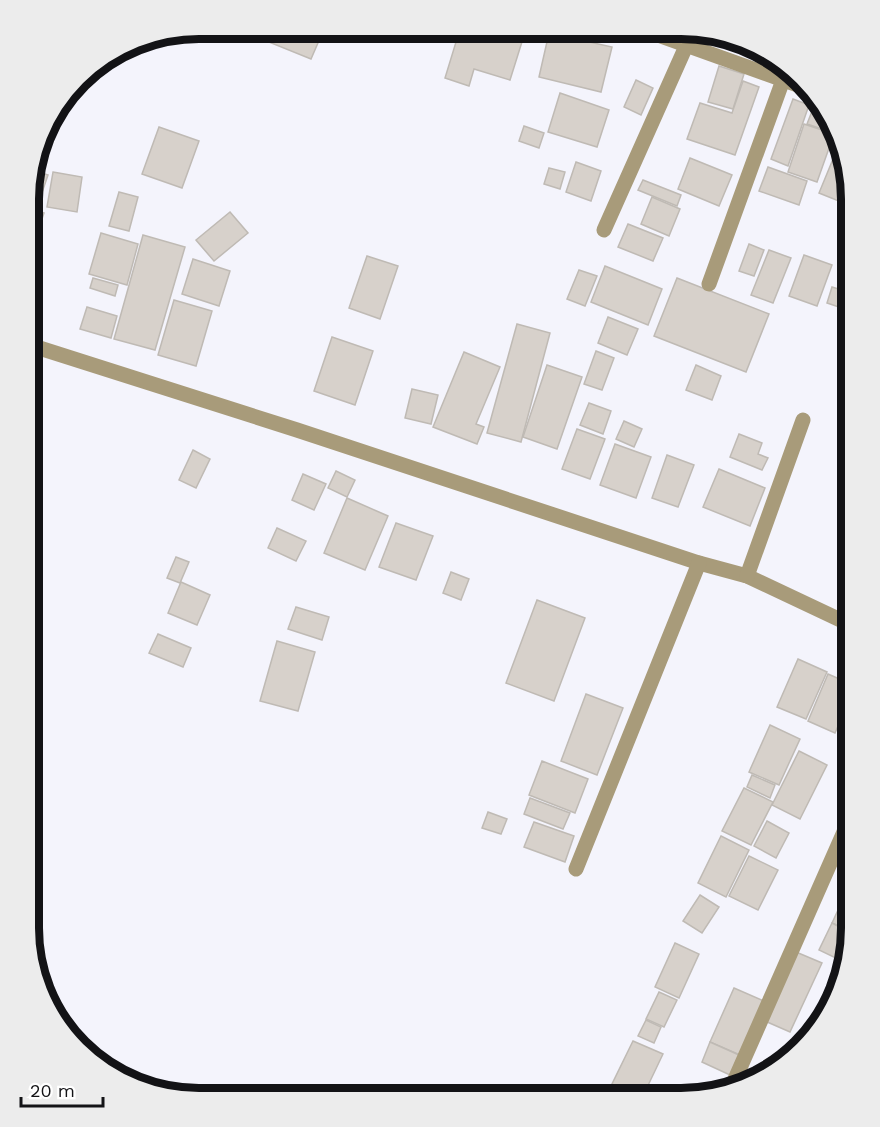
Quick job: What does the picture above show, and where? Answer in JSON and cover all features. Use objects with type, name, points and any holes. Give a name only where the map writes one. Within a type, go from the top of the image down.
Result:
[{"type":"street","points":[[672,39],[789,82]]},
{"type":"street","points":[[604,230],[687,44]]},
{"type":"street","points":[[709,284],[783,80]]},
{"type":"street","points":[[39,348],[297,430],[699,563],[747,576],[841,620]]},
{"type":"street","points":[[747,576],[803,420]]},
{"type":"street","points":[[576,869],[699,563]]},
{"type":"street","points":[[736,1078],[841,839]]},
{"type":"building","points":[[261,39],[320,39],[311,59]]},
{"type":"building","points":[[457,39],[523,39],[510,80],[474,69],[469,86],[445,78]]},
{"type":"building","points":[[548,39],[576,39],[612,47],[601,92],[539,77]]},
{"type":"building","points":[[719,66],[744,74],[733,109],[708,102]]},
{"type":"building","points":[[636,80],[653,88],[641,115],[624,107]]},
{"type":"building","points":[[743,81],[759,87],[735,155],[687,139],[700,103],[732,113]]},
{"type":"building","points":[[560,93],[609,110],[597,147],[548,132]]},
{"type":"building","points":[[793,99],[809,105],[788,166],[771,159]]},
{"type":"building","points":[[813,109],[825,130],[807,124]]},
{"type":"building","points":[[804,124],[826,131],[831,143],[817,182],[788,172]]},
{"type":"building","points":[[524,126],[544,133],[539,148],[519,141]]},
{"type":"building","points":[[159,127],[199,141],[182,188],[142,174]]},
{"type":"building","points":[[835,155],[840,178],[841,202],[819,193]]},
{"type":"building","points":[[690,158],[732,175],[719,206],[678,189]]},
{"type":"building","points":[[576,162],[601,171],[591,201],[566,192]]},
{"type":"building","points":[[768,167],[807,181],[799,205],[759,191]]},
{"type":"building","points":[[549,168],[565,172],[560,189],[544,184]]},
{"type":"building","points":[[53,172],[82,177],[77,212],[47,207]]},
{"type":"building","points":[[41,173],[48,175],[39,201]]},
{"type":"building","points":[[643,180],[681,195],[677,206],[638,190]]},
{"type":"building","points":[[119,192],[138,197],[129,231],[109,226]]},
{"type":"building","points":[[652,197],[680,209],[669,236],[641,224]]},
{"type":"building","points":[[39,211],[44,213],[39,228]]},
{"type":"building","points":[[230,212],[248,233],[214,261],[196,240]]},
{"type":"building","points":[[628,224],[663,238],[653,261],[618,247]]},
{"type":"building","points":[[101,233],[138,244],[127,285],[89,274]]},
{"type":"building","points":[[143,235],[185,247],[155,350],[114,339]]},
{"type":"building","points":[[749,244],[764,250],[754,276],[739,271]]},
{"type":"building","points":[[769,250],[791,258],[773,303],[751,295]]},
{"type":"building","points":[[804,255],[832,265],[817,306],[789,296]]},
{"type":"building","points":[[367,256],[398,266],[380,319],[349,308]]},
{"type":"building","points":[[193,259],[230,271],[219,306],[182,294]]},
{"type":"building","points":[[605,266],[662,289],[648,325],[591,302]]},
{"type":"building","points":[[579,270],[597,276],[585,306],[567,299]]},
{"type":"building","points":[[93,278],[118,285],[115,296],[90,288]]},
{"type":"building","points":[[677,278],[769,314],[746,372],[654,336]]},
{"type":"building","points":[[832,287],[841,290],[839,307],[827,303]]},
{"type":"building","points":[[174,300],[212,311],[196,366],[158,355]]},
{"type":"building","points":[[87,307],[117,316],[111,338],[80,329]]},
{"type":"building","points":[[608,317],[638,329],[627,355],[598,343]]},
{"type":"building","points":[[517,324],[550,333],[521,442],[487,433]]},
{"type":"building","points":[[332,337],[373,351],[355,405],[314,391]]},
{"type":"building","points":[[596,351],[614,358],[602,390],[584,384]]},
{"type":"building","points":[[464,352],[500,367],[476,424],[484,427],[477,444],[433,427]]},
{"type":"building","points":[[547,365],[582,377],[557,449],[523,437]]},
{"type":"building","points":[[696,365],[721,376],[712,400],[686,390]]},
{"type":"building","points":[[412,389],[438,395],[431,424],[405,418]]},
{"type":"building","points":[[589,403],[611,411],[603,434],[580,425]]},
{"type":"building","points":[[624,421],[642,429],[634,447],[616,439]]},
{"type":"building","points":[[577,429],[605,439],[590,479],[562,469]]},
{"type":"building","points":[[739,434],[762,443],[758,454],[768,458],[762,470],[730,457]]},
{"type":"building","points":[[615,444],[651,457],[636,498],[600,485]]},
{"type":"building","points":[[193,450],[210,459],[196,488],[179,480]]},
{"type":"building","points":[[667,455],[694,465],[678,507],[652,498]]},
{"type":"building","points":[[719,469],[765,488],[750,526],[703,507]]},
{"type":"building","points":[[336,471],[355,480],[347,497],[328,488]]},
{"type":"building","points":[[303,474],[326,484],[314,510],[292,500]]},
{"type":"building","points":[[347,498],[388,516],[365,570],[324,553]]},
{"type":"building","points":[[396,523],[433,536],[416,580],[379,567]]},
{"type":"building","points":[[277,528],[306,541],[296,561],[268,548]]},
{"type":"building","points":[[176,557],[189,562],[180,583],[167,578]]},
{"type":"building","points":[[451,572],[469,579],[461,600],[443,593]]},
{"type":"building","points":[[181,582],[210,595],[197,625],[168,613]]},
{"type":"building","points":[[537,600],[585,618],[554,701],[506,683]]},
{"type":"building","points":[[296,607],[329,617],[322,640],[288,629]]},
{"type":"building","points":[[158,634],[191,648],[183,667],[149,653]]},
{"type":"building","points":[[277,641],[315,652],[298,711],[260,701]]},
{"type":"building","points":[[798,659],[827,672],[806,719],[777,707]]},
{"type":"building","points":[[828,674],[841,680],[841,719],[835,733],[808,721]]},
{"type":"building","points":[[586,694],[623,708],[597,775],[561,761]]},
{"type":"building","points":[[770,725],[800,739],[779,785],[749,772]]},
{"type":"building","points":[[799,751],[827,765],[800,819],[772,805]]},
{"type":"building","points":[[542,761],[588,779],[575,813],[529,795]]},
{"type":"building","points":[[752,775],[775,785],[770,798],[747,787]]},
{"type":"building","points":[[744,788],[773,802],[751,845],[722,831]]},
{"type":"building","points":[[530,798],[570,813],[563,829],[524,814]]},
{"type":"building","points":[[488,812],[507,819],[501,834],[482,828]]},
{"type":"building","points":[[767,821],[789,833],[776,858],[754,846]]},
{"type":"building","points":[[534,822],[574,836],[565,862],[524,847]]},
{"type":"building","points":[[721,836],[749,850],[726,897],[698,883]]},
{"type":"building","points":[[749,856],[778,870],[758,910],[729,896]]},
{"type":"building","points":[[700,895],[719,907],[702,933],[683,921]]},
{"type":"building","points":[[841,904],[841,927],[832,923]]},
{"type":"building","points":[[832,923],[841,928],[838,959],[819,950]]},
{"type":"building","points":[[675,943],[699,954],[679,998],[655,987]]},
{"type":"building","points":[[796,952],[822,963],[790,1032],[765,1021]]},
{"type":"building","points":[[734,988],[764,1001],[740,1055],[710,1042]]},
{"type":"building","points":[[659,992],[677,1000],[664,1027],[646,1019]]},
{"type":"building","points":[[646,1020],[661,1027],[654,1043],[638,1036]]},
{"type":"building","points":[[633,1041],[663,1054],[647,1088],[621,1088],[612,1084]]},
{"type":"building","points":[[710,1042],[739,1055],[730,1075],[702,1062]]}]
